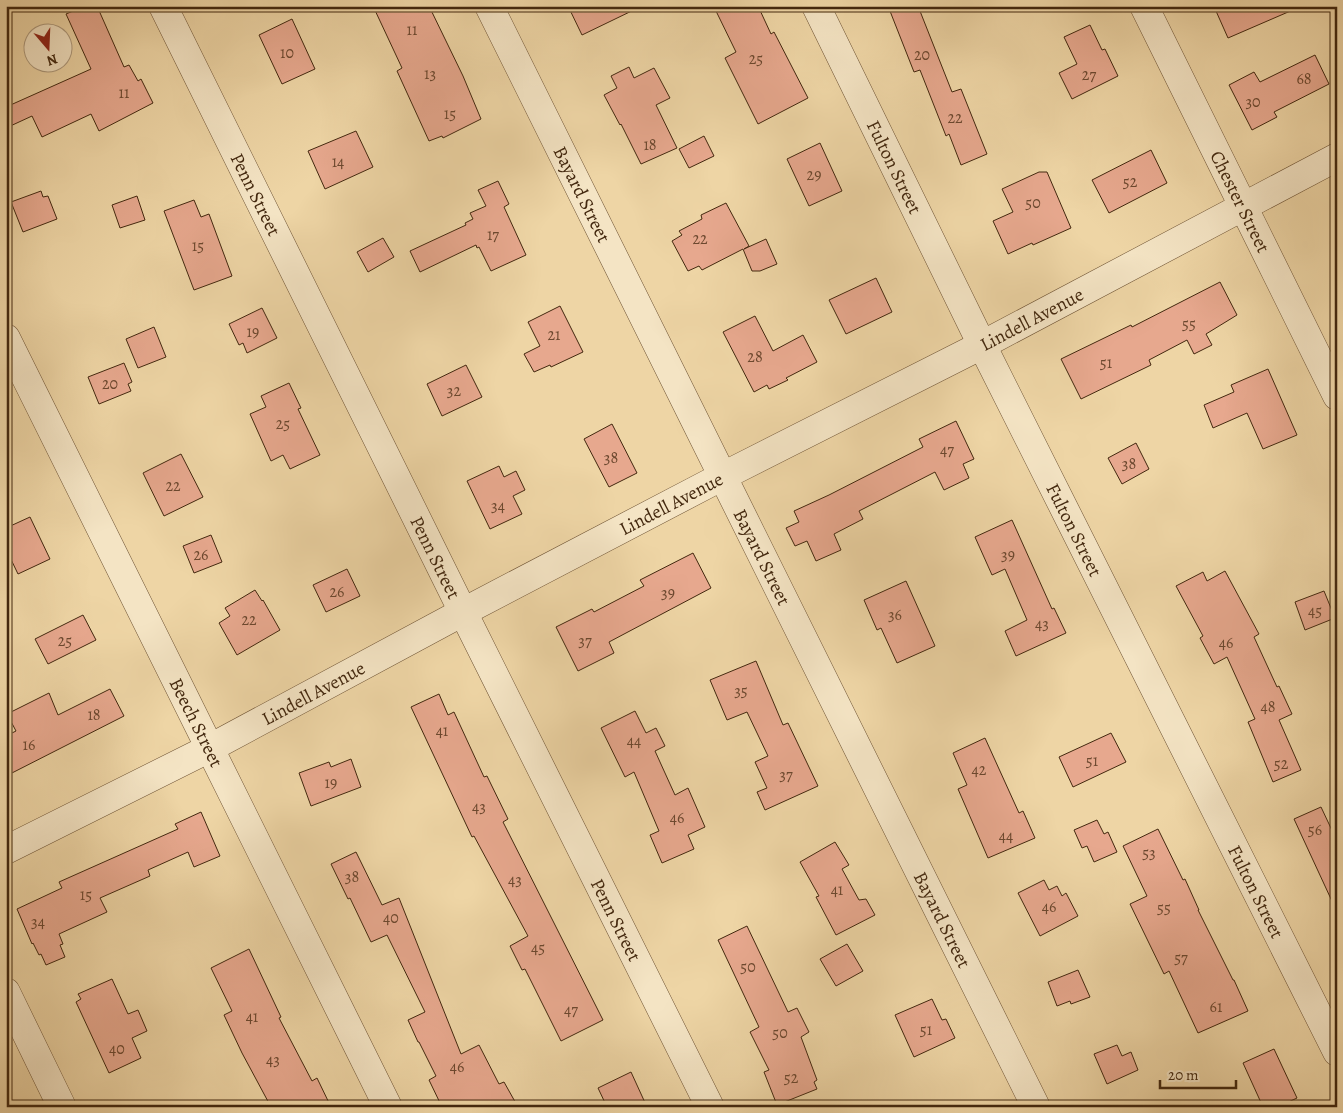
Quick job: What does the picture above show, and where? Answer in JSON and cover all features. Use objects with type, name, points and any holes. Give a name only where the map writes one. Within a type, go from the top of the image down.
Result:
[{"type":"street","name":"Penn Street","points":[[163,6],[710,1107]]},
{"type":"street","name":"Bayard Street","points":[[489,6],[1036,1107]]},
{"type":"street","name":"Fulton Street","points":[[816,6],[982,345],[1337,1052]]},
{"type":"street","name":"Chester Street","points":[[1144,6],[1337,396]]},
{"type":"street","name":"Lindell Avenue","points":[[6,850],[210,748],[463,612],[723,476],[982,345],[1337,157]]},
{"type":"street","name":"Beech Street","points":[[6,338],[388,1107]]},
{"type":"street","points":[[6,992],[62,1107]]},
{"type":"building","points":[[85,6],[97,6],[124,67],[129,65],[138,81],[141,79],[153,103],[99,131],[91,114],[42,137],[32,116],[6,128],[6,107],[91,69],[72,27],[72,22],[70,22],[66,14]]},
{"type":"building","points":[[373,6],[429,6],[463,76],[481,119],[443,138],[442,136],[429,141],[397,71],[402,68]]},
{"type":"building","points":[[568,6],[642,6],[582,35]]},
{"type":"building","points":[[727,6],[758,6],[771,34],[774,32],[808,98],[758,124],[725,58],[736,52],[716,11]]},
{"type":"building","points":[[888,6],[918,6],[952,92],[961,89],[987,154],[961,165],[949,134],[946,136],[920,70],[914,72]]},
{"type":"building","points":[[1226,6],[1302,6],[1228,38],[1216,11]]},
{"type":"building","points":[[292,19],[315,69],[282,84],[259,35]]},
{"type":"building","points":[[1090,25],[1102,50],[1105,49],[1118,76],[1072,99],[1059,73],[1077,64],[1064,37]]},
{"type":"building","points":[[1315,55],[1329,84],[1274,112],[1277,117],[1252,130],[1229,85],[1254,72],[1260,82]]},
{"type":"building","points":[[629,67],[634,78],[654,68],[670,98],[656,105],[677,148],[641,164],[604,95],[617,88],[611,76]]},
{"type":"building","points":[[356,131],[373,167],[325,189],[308,151]]},
{"type":"building","points":[[704,136],[714,156],[689,168],[679,149]]},
{"type":"building","points":[[820,143],[842,191],[809,206],[787,159]]},
{"type":"building","points":[[1151,150],[1167,183],[1109,213],[1092,180]]},
{"type":"building","points":[[1039,172],[1047,172],[1071,228],[1008,254],[993,221],[1013,212],[1002,189]]},
{"type":"building","points":[[498,181],[509,204],[504,207],[526,255],[491,271],[479,247],[477,248],[476,245],[420,272],[410,251],[466,225],[465,223],[473,219],[470,213],[486,206],[478,190]]},
{"type":"building","points":[[41,191],[43,197],[48,196],[57,219],[23,232],[11,202]]},
{"type":"building","points":[[137,196],[145,220],[120,228],[112,205]]},
{"type":"building","points":[[194,200],[201,217],[209,214],[232,276],[194,290],[164,211]]},
{"type":"building","points":[[726,203],[749,246],[744,249],[766,239],[777,264],[760,271],[752,271],[743,249],[702,270],[699,266],[688,271],[672,241],[682,235],[679,231],[702,219],[701,215]]},
{"type":"building","points":[[383,238],[394,257],[368,272],[357,252]]},
{"type":"building","points":[[876,278],[892,312],[846,334],[829,300]]},
{"type":"building","points":[[1220,282],[1237,315],[1206,334],[1212,345],[1194,354],[1187,340],[1149,360],[1151,365],[1081,399],[1061,359],[1131,325],[1132,327]]},
{"type":"building","points":[[560,306],[583,352],[551,367],[550,365],[534,372],[524,354],[540,346],[528,322]]},
{"type":"building","points":[[262,308],[277,338],[247,353],[243,343],[239,345],[229,324]]},
{"type":"building","points":[[755,316],[773,351],[803,335],[817,362],[786,378],[788,380],[769,389],[767,385],[754,392],[723,332]]},
{"type":"building","points":[[154,327],[166,357],[138,368],[126,339]]},
{"type":"building","points":[[124,363],[132,382],[128,384],[131,391],[99,404],[88,377]]},
{"type":"building","points":[[466,365],[482,397],[442,416],[427,384]]},
{"type":"building","points":[[1268,369],[1297,435],[1263,449],[1247,413],[1213,428],[1204,405],[1234,392],[1231,385]]},
{"type":"building","points":[[289,383],[301,408],[298,409],[320,455],[290,469],[283,455],[271,461],[250,414],[266,407],[261,396]]},
{"type":"building","points":[[956,421],[974,459],[963,464],[969,478],[944,490],[935,472],[859,511],[863,519],[834,534],[841,550],[816,561],[807,541],[795,546],[786,528],[799,522],[794,511],[923,447],[919,439]]},
{"type":"building","points":[[612,424],[637,473],[609,487],[584,439]]},
{"type":"building","points":[[1136,443],[1149,469],[1122,484],[1108,458]]},
{"type":"building","points":[[181,454],[203,497],[164,516],[143,473]]},
{"type":"building","points":[[499,466],[504,477],[516,471],[525,490],[513,496],[522,514],[490,529],[467,481]]},
{"type":"building","points":[[30,517],[50,559],[18,574],[6,549],[6,528]]},
{"type":"building","points":[[1012,520],[1052,609],[1054,608],[1066,633],[1016,656],[1005,631],[1027,620],[1005,569],[992,575],[975,537]]},
{"type":"building","points":[[211,535],[222,562],[194,573],[183,546]]},
{"type":"building","points":[[693,553],[711,588],[609,642],[614,653],[578,671],[556,627],[592,609],[594,612],[644,586],[640,580]]},
{"type":"building","points":[[347,569],[360,596],[326,612],[313,585]]},
{"type":"building","points":[[1225,571],[1259,634],[1254,637],[1277,687],[1279,686],[1292,714],[1279,720],[1301,770],[1273,782],[1248,722],[1255,719],[1227,657],[1214,664],[1200,638],[1203,636],[1176,586],[1203,572],[1207,581]]},
{"type":"building","points":[[906,581],[935,646],[897,663],[881,628],[877,630],[864,600]]},
{"type":"building","points":[[255,590],[280,630],[237,655],[219,623],[230,616],[225,608]]},
{"type":"building","points":[[1324,591],[1335,618],[1305,630],[1295,602]]},
{"type":"building","points":[[83,615],[96,640],[48,664],[35,639]]},
{"type":"building","points":[[756,661],[783,725],[788,723],[818,786],[765,810],[757,792],[767,788],[755,762],[768,756],[747,712],[727,720],[710,680]]},
{"type":"building","points":[[110,689],[124,716],[6,776],[6,736],[16,731],[7,714],[49,693],[58,715]]},
{"type":"building","points":[[439,694],[448,715],[454,712],[484,777],[487,776],[508,819],[503,822],[603,1020],[561,1041],[525,969],[522,970],[510,946],[528,936],[474,836],[472,837],[411,707]]},
{"type":"building","points":[[635,711],[646,733],[656,728],[665,746],[655,751],[675,795],[688,788],[705,827],[688,835],[694,849],[662,863],[650,835],[659,831],[634,772],[625,777],[601,728]]},
{"type":"building","points":[[1111,733],[1126,762],[1073,787],[1059,757]]},
{"type":"building","points":[[985,738],[1019,813],[1023,811],[1035,838],[988,858],[958,789],[967,785],[953,753]]},
{"type":"building","points":[[351,759],[361,787],[311,806],[299,773],[329,762],[331,767]]},
{"type":"building","points":[[1321,807],[1337,841],[1337,912],[1294,819]]},
{"type":"building","points":[[201,812],[220,856],[194,867],[188,852],[148,870],[150,876],[100,898],[107,912],[59,934],[63,944],[60,945],[65,957],[46,965],[41,954],[39,955],[32,944],[17,909],[62,888],[59,882],[178,829],[175,824]]},
{"type":"building","points":[[1097,820],[1104,834],[1108,832],[1117,852],[1094,862],[1087,846],[1082,848],[1074,830]]},
{"type":"building","points":[[1158,829],[1183,880],[1185,879],[1198,910],[1248,1011],[1198,1033],[1169,971],[1164,974],[1130,904],[1147,896],[1123,846]]},
{"type":"building","points":[[835,842],[849,865],[842,869],[859,900],[866,899],[875,915],[836,935],[816,897],[819,896],[800,862]]},
{"type":"building","points":[[356,852],[382,905],[399,898],[461,1054],[479,1045],[499,1084],[504,1082],[518,1107],[442,1107],[429,1080],[436,1076],[408,1020],[425,1012],[387,935],[371,942],[331,864]]},
{"type":"building","points":[[1044,880],[1049,890],[1057,886],[1062,896],[1066,893],[1078,916],[1040,936],[1018,893]]},
{"type":"building","points":[[747,926],[788,1012],[797,1008],[809,1032],[801,1037],[817,1080],[814,1082],[817,1089],[777,1105],[764,1072],[769,1070],[750,1032],[759,1027],[718,940]]},
{"type":"building","points":[[847,944],[863,971],[836,986],[820,959]]},
{"type":"building","points":[[249,949],[281,1017],[279,1018],[312,1081],[317,1078],[331,1107],[271,1107],[242,1053],[224,1015],[232,1011],[211,968]]},
{"type":"building","points":[[1078,970],[1090,997],[1071,1004],[1070,1001],[1057,1006],[1048,982]]},
{"type":"building","points":[[112,979],[128,1014],[138,1010],[147,1031],[132,1038],[141,1058],[109,1073],[76,1002],[81,999],[78,994]]},
{"type":"building","points":[[932,999],[942,1020],[946,1019],[955,1038],[914,1057],[895,1015]]},
{"type":"building","points":[[1117,1045],[1122,1056],[1131,1052],[1138,1070],[1107,1084],[1094,1054]]},
{"type":"building","points":[[1274,1049],[1297,1098],[1278,1107],[1263,1107],[1243,1063]]},
{"type":"building","points":[[631,1072],[647,1107],[607,1107],[598,1088]]}]
